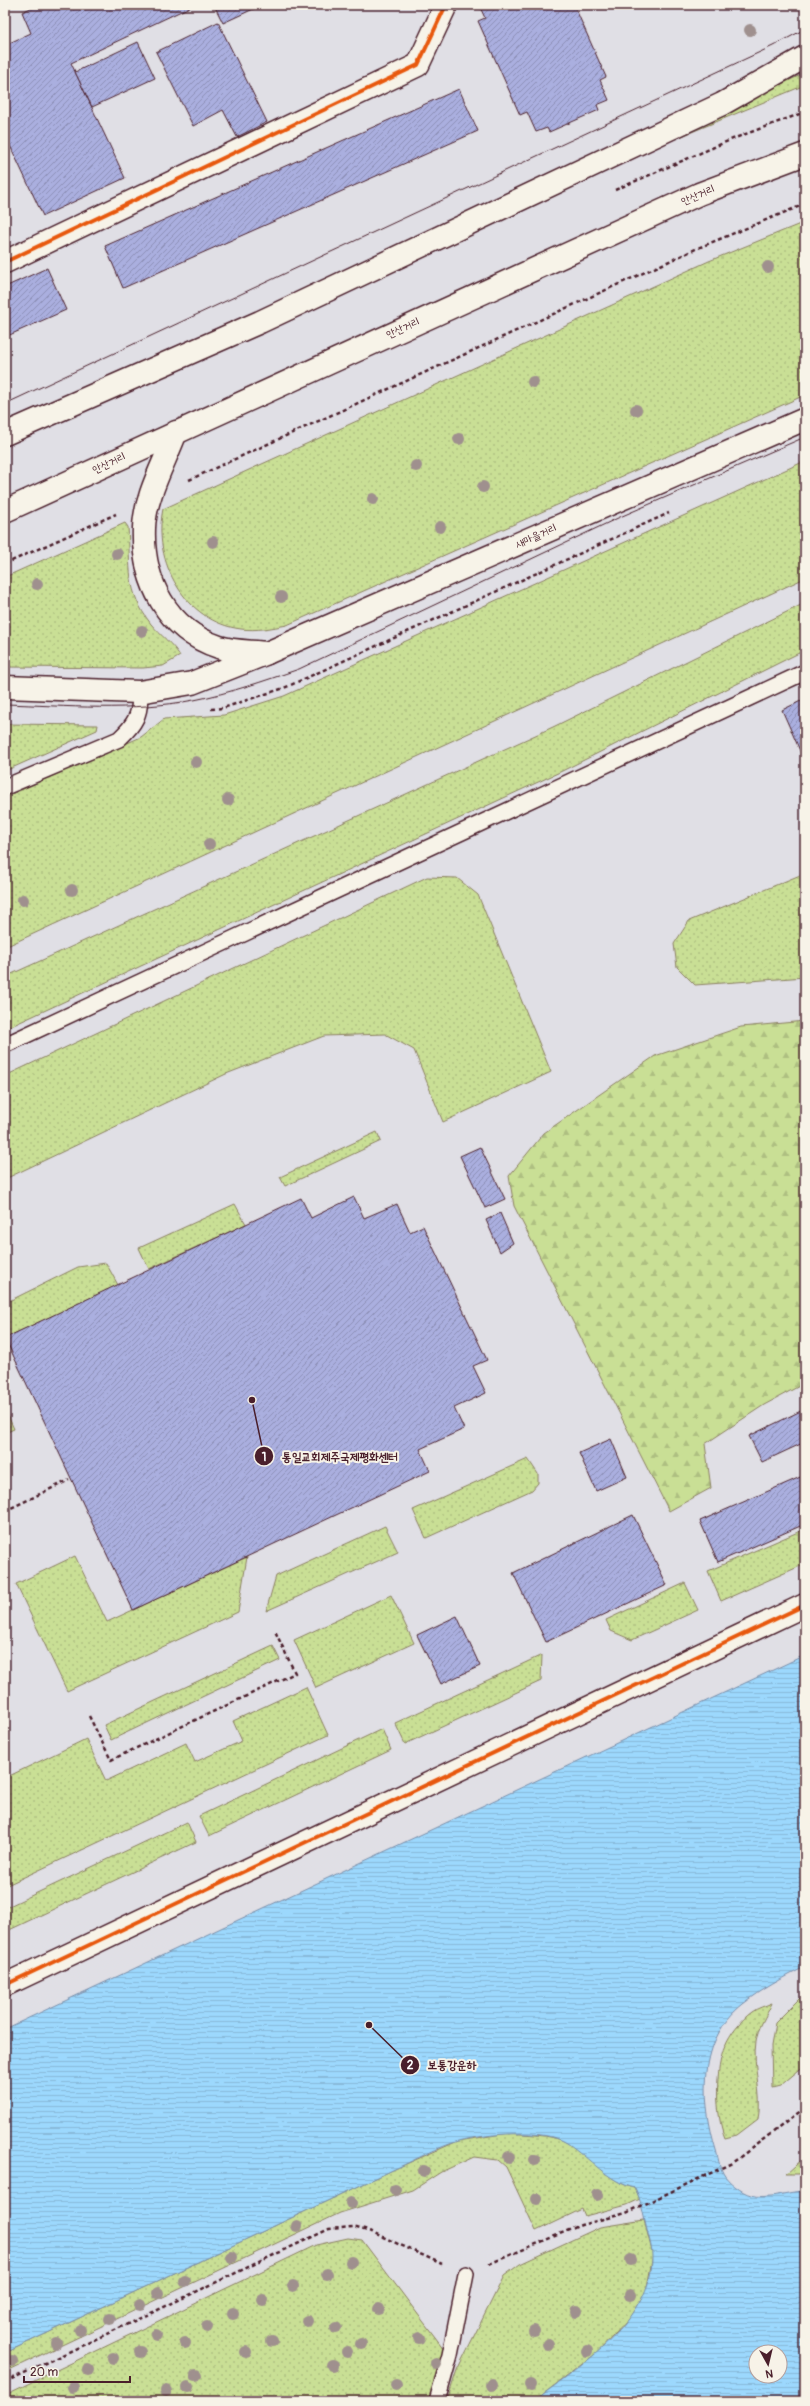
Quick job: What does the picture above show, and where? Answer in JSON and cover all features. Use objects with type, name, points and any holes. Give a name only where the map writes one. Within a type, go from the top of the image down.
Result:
[{"type":"main road","points":[[5,262],[418,65],[446,5]]},
{"type":"main road","points":[[5,434],[311,298],[722,104],[805,57]]},
{"type":"main road","name":"안산거리","points":[[5,511],[699,194],[805,154]]},
{"type":"main road","name":"새마을거리","points":[[5,688],[139,692],[192,683],[267,653],[805,419]]},
{"type":"main road","points":[[176,432],[151,498],[144,527],[148,566],[158,598],[182,629],[219,647],[267,653]]},
{"type":"main road","points":[[5,1985],[805,1605]]},
{"type":"lane","points":[[5,1046],[805,672]]},
{"type":"lane","points":[[5,787],[119,739],[133,726],[138,716],[141,706],[139,692]]},
{"type":"lane","points":[[437,2401],[450,2354],[466,2274]]},
{"type":"path","points":[[340,410],[698,248],[805,204]]},
{"type":"path","points":[[5,1511],[69,1480]]},
{"type":"path","points":[[89,1716],[111,1760],[295,1673],[275,1631]]},
{"type":"path","points":[[5,2382],[330,2229],[353,2227],[372,2232],[466,2274],[581,2225],[626,2213],[732,2163],[805,2108]]},
{"type":"green space","points":[[805,73],[805,85],[682,136],[680,131]]},
{"type":"green space","points":[[805,222],[805,395],[287,625],[253,630],[241,629],[221,624],[204,615],[189,602],[177,586],[168,568],[163,549],[161,529],[163,509],[709,261]]},
{"type":"green space","points":[[805,461],[805,578],[5,947],[5,797],[141,737],[164,719],[224,715],[284,696]]},
{"type":"green space","points":[[125,523],[128,527],[131,578],[137,600],[151,624],[180,656],[163,666],[143,668],[5,667],[5,577]]},
{"type":"green space","points":[[805,603],[805,650],[562,771],[5,1029],[5,977],[553,727]]},
{"type":"green space","points":[[5,724],[98,725],[97,730],[5,771]]},
{"type":"green space","points":[[805,873],[805,977],[695,985],[677,967],[674,944],[689,921]]},
{"type":"green space","points":[[427,877],[457,878],[478,895],[551,1072],[443,1122],[414,1050],[385,1034],[324,1036],[226,1074],[5,1179],[5,1076]]},
{"type":"green space","points":[[805,1021],[805,1383],[764,1405],[705,1444],[711,1488],[669,1511],[514,1206],[509,1176],[544,1133],[655,1056],[741,1027]]},
{"type":"green space","points":[[377,1132],[381,1141],[285,1186],[280,1177]]},
{"type":"green space","points":[[235,1204],[246,1224],[149,1269],[139,1248]]},
{"type":"green space","points":[[106,1263],[118,1285],[5,1338],[5,1303],[78,1267]]},
{"type":"green space","points":[[5,1409],[14,1429],[5,1433]]},
{"type":"green space","points":[[528,1459],[538,1474],[538,1483],[532,1490],[426,1538],[413,1510]]},
{"type":"green space","points":[[385,1526],[398,1552],[266,1611],[276,1576]]},
{"type":"green space","points":[[805,1529],[805,1564],[721,1601],[708,1571]]},
{"type":"green space","points":[[75,1556],[107,1622],[247,1557],[238,1612],[67,1691],[16,1584]]},
{"type":"green space","points":[[685,1583],[698,1610],[632,1640],[611,1631],[606,1620]]},
{"type":"green space","points":[[391,1595],[414,1643],[316,1688],[294,1640]]},
{"type":"green space","points":[[273,1646],[280,1660],[111,1740],[104,1725]]},
{"type":"green space","points":[[542,1655],[541,1681],[405,1744],[395,1723]]},
{"type":"green space","points":[[306,1687],[328,1735],[5,1886],[5,1778],[86,1739],[106,1781],[186,1743],[195,1762],[242,1741],[233,1721]]},
{"type":"green space","points":[[382,1729],[391,1750],[209,1836],[199,1816]]},
{"type":"green space","points":[[187,1822],[196,1842],[5,1932],[5,1908]]},
{"type":"green space","points":[[805,1993],[805,2065],[780,2086],[772,2088],[771,2046],[775,2023]]},
{"type":"green space","points":[[772,2003],[760,2027],[756,2041],[755,2060],[759,2100],[758,2119],[737,2135],[725,2138],[719,2117],[718,2079],[719,2067],[725,2046],[736,2027],[744,2019],[759,2008]]},
{"type":"green space","points":[[509,2133],[546,2136],[566,2142],[617,2181],[635,2188],[640,2199],[627,2205],[585,2216],[582,2209],[536,2231],[506,2167],[498,2160],[474,2157],[441,2172],[413,2190],[340,2213],[5,2372],[5,2353],[397,2168],[458,2141]]},
{"type":"green space","points":[[805,2157],[805,2174],[786,2174]]},
{"type":"green space","points":[[644,2220],[653,2255],[646,2292],[631,2317],[598,2352],[534,2401],[447,2401],[457,2370],[504,2276],[520,2264],[600,2227]]},
{"type":"green space","points":[[348,2238],[362,2240],[444,2349],[433,2401],[5,2401],[5,2395],[316,2245]]},
{"type":"water","points":[[805,1655],[805,1967],[781,1979],[757,1994],[743,2004],[728,2019],[718,2035],[711,2053],[707,2072],[706,2091],[711,2131],[720,2167],[728,2180],[743,2192],[757,2196],[771,2196],[805,2191],[805,2401],[534,2401],[592,2357],[611,2340],[627,2321],[640,2301],[649,2279],[652,2256],[651,2244],[642,2207],[635,2188],[616,2181],[567,2143],[557,2138],[530,2134],[484,2136],[470,2138],[443,2146],[5,2353],[5,2029]]},
{"type":"building","points":[[37,5],[194,5],[71,63],[125,178],[43,216],[5,135],[5,45],[31,33],[22,12]]},
{"type":"building","points":[[214,5],[262,5],[223,23]]},
{"type":"building","points":[[479,5],[574,5],[606,77],[600,80],[609,100],[597,105],[599,110],[549,132],[547,128],[536,132],[527,112],[520,115],[478,21],[485,18]]},
{"type":"building","points":[[218,22],[267,122],[237,137],[223,110],[193,126],[156,52]]},
{"type":"building","points":[[138,42],[155,78],[92,107],[75,72]]},
{"type":"building","points":[[459,89],[478,131],[123,288],[105,246]]},
{"type":"building","points":[[47,268],[66,310],[5,337],[5,287]]},
{"type":"building","points":[[805,699],[805,762],[782,710]]},
{"type":"building","points":[[480,1147],[505,1199],[485,1208],[460,1156]]},
{"type":"building","points":[[354,1197],[364,1218],[397,1204],[410,1232],[423,1226],[487,1360],[473,1366],[486,1393],[454,1408],[464,1429],[420,1449],[430,1471],[133,1610],[5,1338],[301,1198],[311,1218]]},
{"type":"building","points":[[500,1213],[513,1243],[500,1252],[486,1220]]},
{"type":"building","points":[[805,1409],[805,1442],[762,1462],[749,1436]]},
{"type":"building","points":[[611,1439],[627,1477],[596,1491],[579,1453]]},
{"type":"building","points":[[805,1475],[805,1524],[718,1562],[700,1521]]},
{"type":"building","points":[[633,1515],[667,1585],[546,1642],[513,1573]]},
{"type":"building","points":[[457,1616],[480,1666],[441,1684],[417,1635]]},
{"type":"tram line","points":[[5,404],[773,46],[805,29]]},
{"type":"tram line","points":[[5,704],[76,707],[123,707],[171,704],[221,694],[273,678],[299,669],[620,517],[805,437]]},
{"type":"cycle path","points":[[5,262],[418,65],[446,5]]},
{"type":"cycle path","points":[[5,1985],[805,1605]]},
{"type":"place","name":"통일교회제주국제평화센터","points":[[252,1400]]},
{"type":"place","name":"보통강운하","points":[[369,2025]]}]
